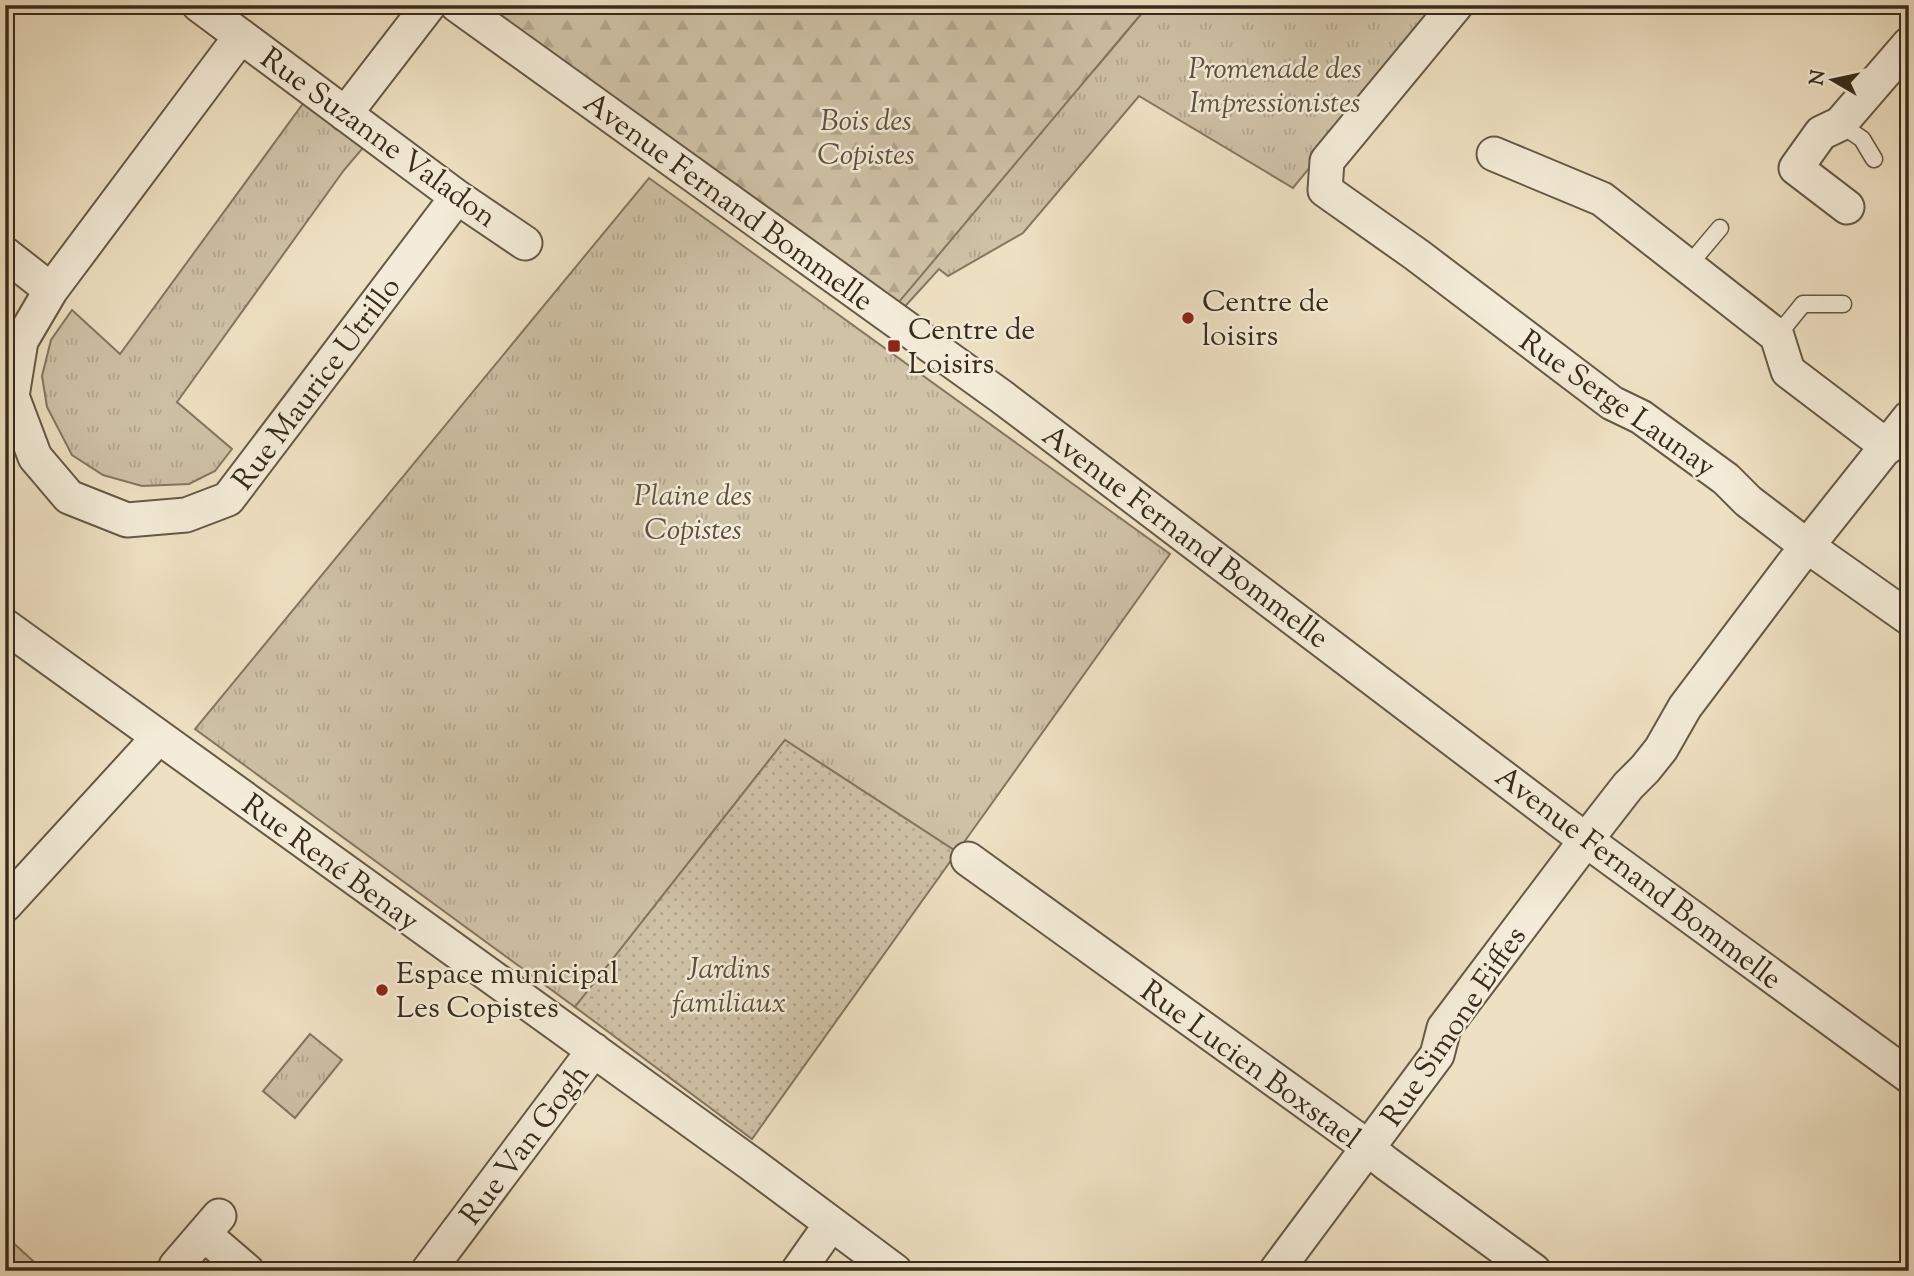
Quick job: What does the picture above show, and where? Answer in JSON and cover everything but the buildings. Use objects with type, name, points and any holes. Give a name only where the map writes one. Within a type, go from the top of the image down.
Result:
[{"type":"street","name":"Rue Suzanne Valadon","points":[[199,5],[457,197],[525,243]]},
{"type":"street","points":[[345,114],[429,5]]},
{"type":"street","name":"Avenue Fernand Bommelle","points":[[457,5],[1002,397],[1586,840],[1909,1076]]},
{"type":"street","name":"Rue Serge Launay","points":[[1455,5],[1327,161],[1325,190],[1417,255],[1612,403],[1641,417],[1726,479],[1748,501],[1807,546],[1909,618]]},
{"type":"street","name":"Rue Maurice Utrillo","points":[[241,36],[51,290],[20,341],[12,396],[35,457],[69,497],[127,520],[186,516],[228,499],[457,197]]},
{"type":"street","points":[[1847,207],[1796,168],[1821,132],[1840,124],[1909,44]]},
{"type":"street","points":[[1494,154],[1602,199],[1777,337],[1788,371],[1888,447]]},
{"type":"street","points":[[5,254],[51,290]]},
{"type":"street","name":"Rue Simone Eiffes","points":[[1276,1271],[1437,1055],[1444,1028],[1628,786],[1661,749],[1685,707],[1807,546],[1908,420]]},
{"type":"street","name":"Rue René Benay","points":[[5,626],[895,1271]]},
{"type":"street","points":[[5,905],[158,738]]},
{"type":"street","name":"Rue Lucien Boxstael","points":[[968,859],[1354,1137],[1534,1271]]},
{"type":"street","name":"Rue Van Gogh","points":[[428,1271],[594,1051]]},
{"type":"street","points":[[798,1271],[831,1224]]},
{"type":"street","points":[[176,1266],[212,1225],[247,1271]]},
{"type":"lane","points":[[1840,124],[1862,139],[1874,159]]},
{"type":"lane","points":[[1688,266],[1720,228]]},
{"type":"lane","points":[[1777,337],[1803,304],[1843,304]]},
{"type":"green space","name":"Bois des Copistes","points":[[467,5],[1144,5],[1147,7],[888,315]]},
{"type":"green space","name":"Promenade des Impressionistes","points":[[1151,5],[1442,5],[1293,188],[1139,96],[1023,233],[948,276],[939,269],[898,314],[783,204],[1057,77],[1095,69]]},
{"type":"green space","points":[[313,90],[374,135],[344,170],[177,402],[232,449],[215,471],[189,484],[142,486],[103,475],[72,455],[47,407],[42,376],[51,340],[72,310],[120,354]]},
{"type":"green space","name":"Plaine des Copistes","points":[[649,178],[1170,554],[957,852],[785,740],[575,1007],[195,729]]},
{"type":"green space","name":"Jardins familiaux","points":[[785,740],[957,852],[752,1139],[575,1007]]},
{"type":"green space","points":[[310,1034],[342,1060],[295,1118],[263,1091]]},
{"type":"green space","points":[[9,1239],[44,1271],[5,1271],[5,1243]]},
{"type":"place","name":"Centre de loisirs","points":[[1188,318]]},
{"type":"place","name":"Centre de Loisirs","points":[[894,346]]},
{"type":"place","name":"Espace municipal Les Copistes","points":[[382,990]]}]
